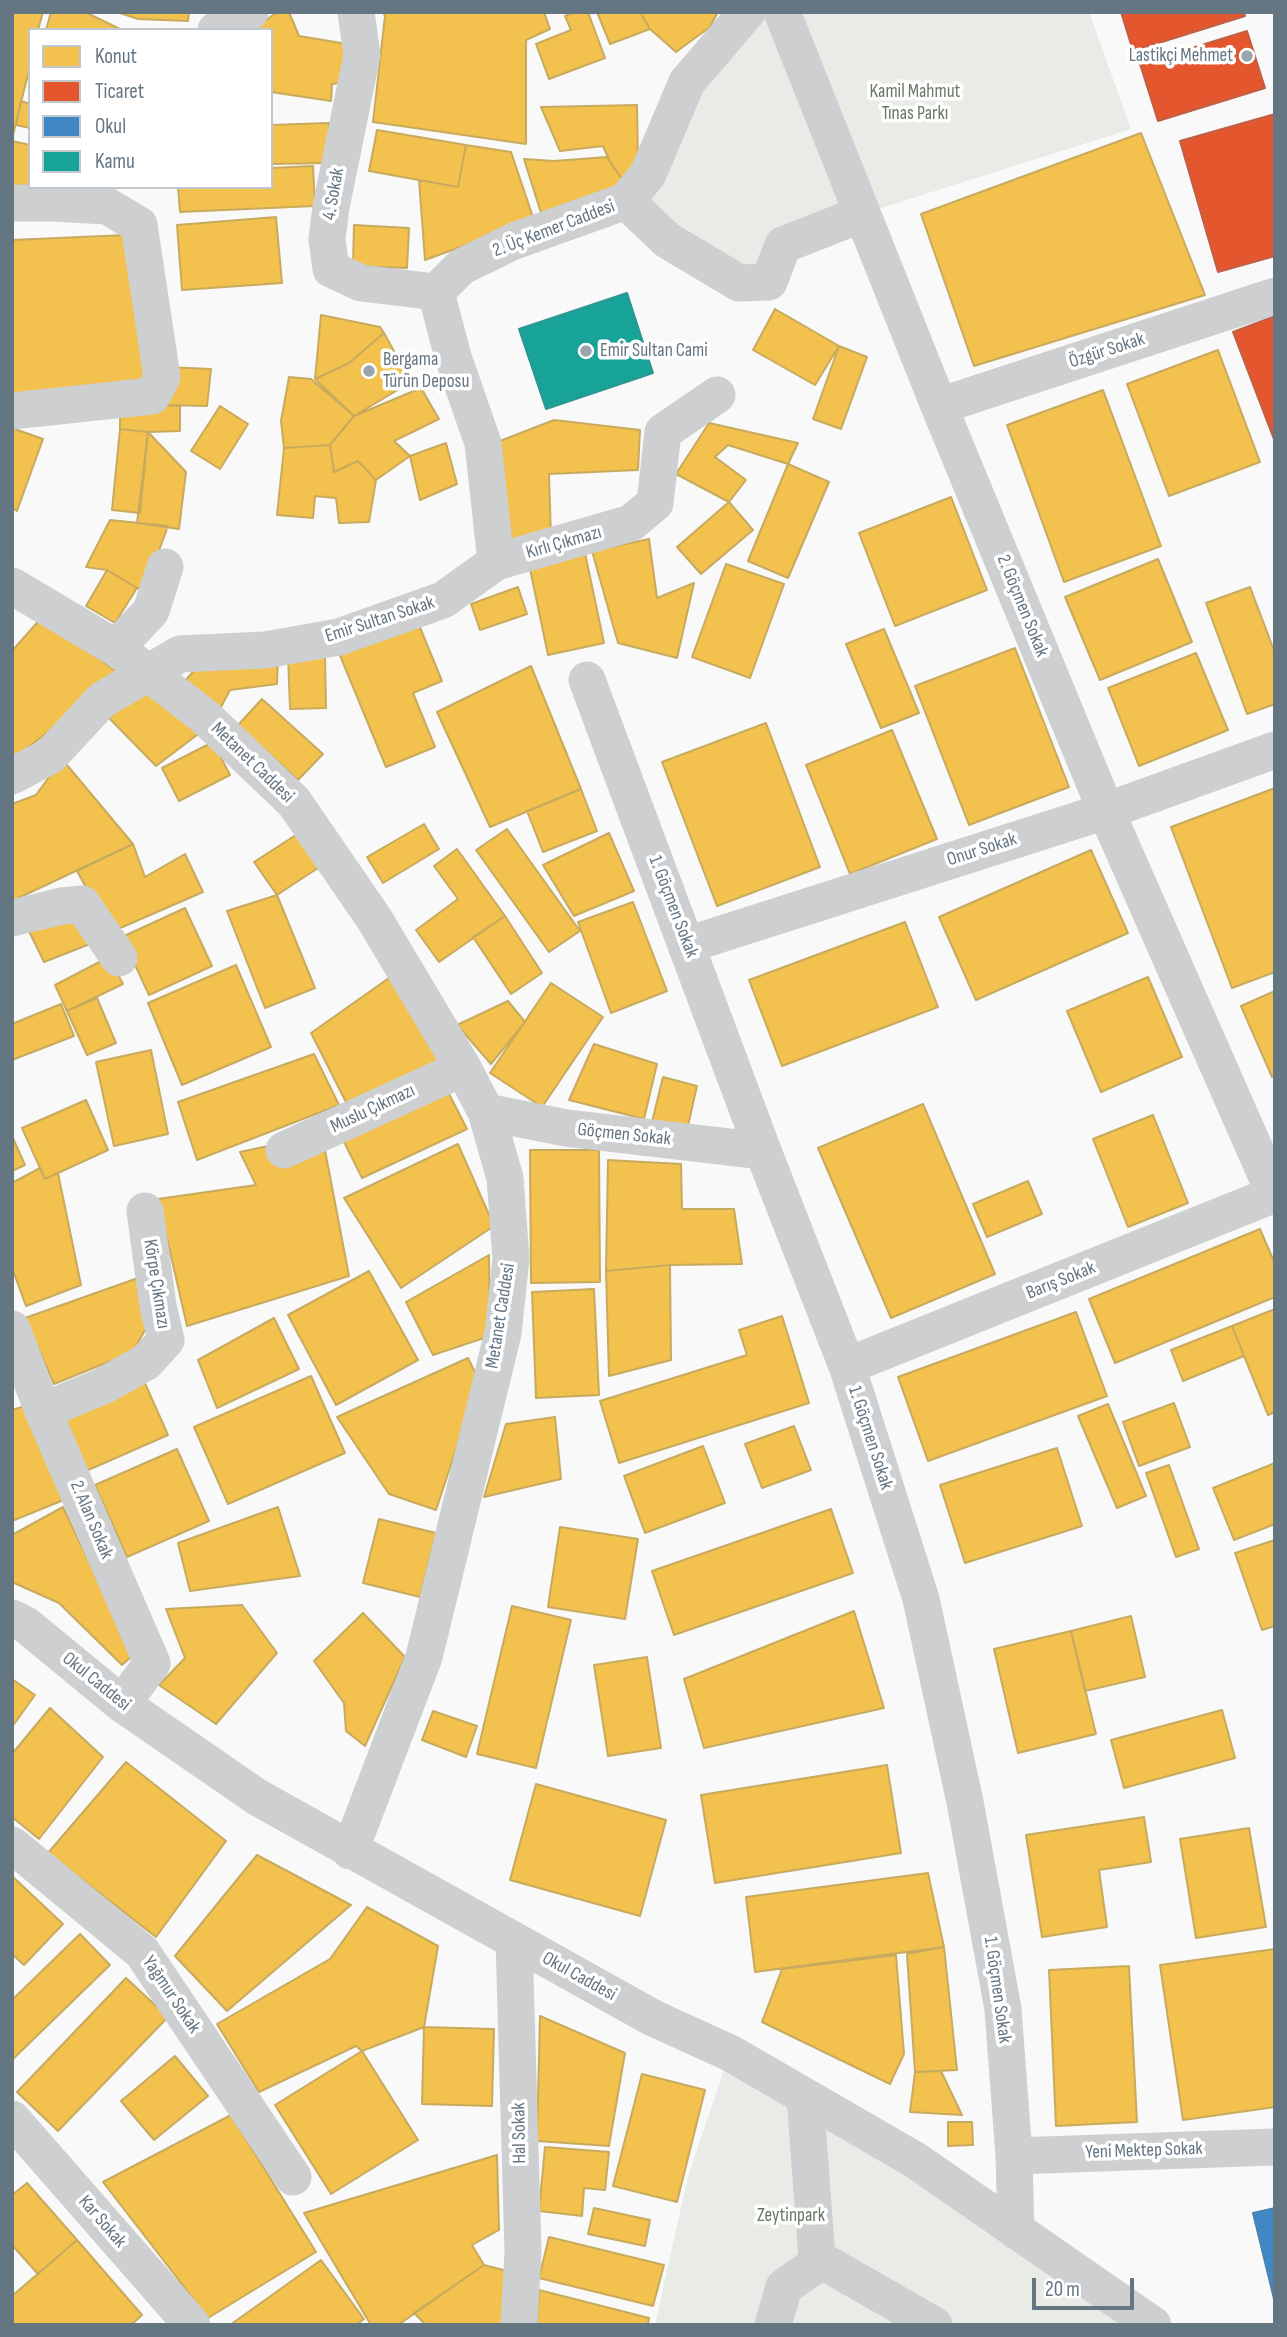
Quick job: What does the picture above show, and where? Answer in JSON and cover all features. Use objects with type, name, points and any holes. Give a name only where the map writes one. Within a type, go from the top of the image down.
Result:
[{"type":"street","points":[[220,28],[250,12]]},
{"type":"street","name":"4. Sokak","points":[[356,12],[362,55],[331,207],[327,239],[331,269],[361,284],[436,292]]},
{"type":"street","name":"2. Üç Kemer Caddesi","points":[[436,292],[460,267],[514,241],[626,201],[648,174],[687,82],[747,12]]},
{"type":"street","name":"2. Göçmen Sokak","points":[[782,12],[939,406],[1105,811],[1275,1194]]},
{"type":"street","points":[[12,204],[53,195],[107,206],[139,225],[162,377],[152,396],[12,411]]},
{"type":"street","points":[[626,201],[667,240],[739,283],[769,282],[783,245],[862,214]]},
{"type":"street","points":[[436,292],[453,357],[484,443],[496,562]]},
{"type":"street","name":"Özgür Sokak","points":[[939,406],[1275,296]]},
{"type":"street","name":"Kırlı Çıkmazı","points":[[496,562],[631,523],[655,503],[663,432],[717,395]]},
{"type":"street","name":"Emir Sultan Sokak","points":[[12,776],[50,756],[103,700],[180,654],[265,650],[339,637],[443,600],[496,562]]},
{"type":"street","points":[[116,648],[151,611],[165,567]]},
{"type":"street","name":"Metanet Caddesi","points":[[12,586],[116,648],[205,717],[294,802],[374,920],[463,1068],[486,1112],[505,1178],[511,1259],[503,1333],[424,1657],[350,1851]]},
{"type":"street","name":"1. Göçmen Sokak","points":[[587,680],[763,1151],[847,1366],[921,1599],[965,1801],[1003,2009],[1014,2156],[1016,2231]]},
{"type":"street","name":"Onur Sokak","points":[[687,945],[1105,811],[1275,750]]},
{"type":"street","points":[[12,918],[82,904],[119,958]]},
{"type":"street","name":"Muslu Çıkmazı","points":[[284,1150],[463,1068]]},
{"type":"street","name":"Göçmen Sokak","points":[[486,1112],[566,1128],[763,1151]]},
{"type":"street","name":"Barış Sokak","points":[[847,1366],[1275,1194]]},
{"type":"street","name":"Körpe Çıkmazı","points":[[43,1411],[105,1385],[146,1362],[166,1340],[158,1306],[145,1211]]},
{"type":"street","name":"2. Alan Sokak","points":[[12,1329],[43,1411],[152,1663],[122,1704]]},
{"type":"street","name":"Okul Caddesi","points":[[12,1618],[26,1625],[122,1704],[257,1797],[653,2018],[730,2053],[915,2160],[1153,2325]]},
{"type":"street","name":"Yağmur Sokak","points":[[12,1846],[142,1952],[293,2177]]},
{"type":"street","name":"Hal Sokak","points":[[514,1941],[523,2250],[519,2325]]},
{"type":"street","points":[[773,2325],[784,2287],[810,2269],[817,2258],[805,2096]]},
{"type":"street","name":"Kar Sokak","points":[[12,2119],[192,2325]]},
{"type":"street","name":"Yeni Mektep Sokak","points":[[1014,2156],[1275,2147]]},
{"type":"street","points":[[817,2258],[934,2325]]},
{"type":"green space","name":"Kamil Mahmut Tınas Parkı","points":[[747,12],[1089,12],[1131,129],[862,214],[784,245],[769,282],[626,201]]},
{"type":"green space","name":"Zeytinpark","points":[[730,2053],[1153,2325],[655,2325],[688,2176]]},
{"type":"building: Konut","points":[[12,12],[43,12],[39,28],[28,28],[28,74],[12,139]]},
{"type":"building: Konut","points":[[51,12],[85,12],[118,28],[47,28]]},
{"type":"building: Konut","points":[[117,12],[189,12],[188,21],[138,19]]},
{"type":"building: Konut","points":[[277,12],[289,12],[299,36],[353,45],[349,82],[332,84],[331,101],[273,92],[273,28],[256,28]]},
{"type":"building: Konut","points":[[383,12],[544,12],[550,29],[526,40],[526,144],[373,122],[385,16]]},
{"type":"building: Konut","points":[[575,12],[588,12],[605,58],[549,79],[536,44],[571,30],[565,16]]},
{"type":"building: Konut","points":[[597,12],[640,12],[650,29],[610,44]]},
{"type":"building: Konut","points":[[640,12],[718,12],[710,27],[676,52],[650,29]]},
{"type":"building: Konut","points":[[21,101],[28,103],[28,128],[16,125]]},
{"type":"building: Konut","points":[[637,105],[638,162],[626,185],[603,146],[560,151],[541,107]]},
{"type":"building: Konut","points":[[329,123],[330,163],[273,164],[273,125]]},
{"type":"building: Konut","points":[[377,130],[466,145],[458,187],[369,171]]},
{"type":"building: Konut","points":[[1141,133],[1205,295],[974,366],[921,214]]},
{"type":"building: Konut","points":[[12,141],[28,145],[28,185],[12,186]]},
{"type":"building: Konut","points":[[466,145],[511,152],[534,220],[425,260],[419,180],[458,187]]},
{"type":"building: Konut","points":[[607,157],[626,185],[541,213],[524,159],[554,161]]},
{"type":"building: Konut","points":[[313,166],[315,206],[180,212],[178,189],[273,189],[273,168]]},
{"type":"building: Konut","points":[[276,217],[282,283],[182,290],[177,225]]},
{"type":"building: Konut","points":[[354,225],[409,228],[407,268],[353,266]]},
{"type":"building: Konut","points":[[126,235],[147,382],[12,398],[12,240]]},
{"type":"building: Konut","points":[[775,309],[839,346],[815,385],[753,350]]},
{"type":"building: Konut","points":[[321,315],[380,327],[384,333],[349,363],[315,379]]},
{"type":"building: Konut","name":"Bergama Türün Deposu","points":[[384,333],[411,382],[354,416],[315,379],[349,363]]},
{"type":"building: Konut","points":[[839,346],[867,357],[841,429],[813,419]]},
{"type":"building: Konut","points":[[1218,350],[1260,462],[1169,496],[1127,384]]},
{"type":"building: Konut","points":[[166,367],[211,369],[207,406],[167,405]]},
{"type":"building: Konut","points":[[289,377],[311,379],[354,416],[330,445],[284,448],[281,421]]},
{"type":"building: Konut","points":[[421,388],[439,419],[394,441],[410,456],[376,480],[358,461],[334,472],[330,445],[354,416]]},
{"type":"building: Konut","points":[[1103,390],[1161,546],[1064,582],[1007,425]]},
{"type":"building: Konut","points":[[120,404],[180,406],[180,431],[120,429]]},
{"type":"building: Konut","points":[[220,406],[248,424],[220,469],[191,451]]},
{"type":"building: Konut","points":[[554,420],[640,430],[638,470],[549,474],[551,537],[509,546],[500,441]]},
{"type":"building: Konut","points":[[709,423],[798,443],[788,464],[728,445],[715,457],[746,480],[729,502],[676,474]]},
{"type":"building: Konut","points":[[12,428],[43,439],[17,511],[12,508]]},
{"type":"building: Konut","points":[[120,429],[148,432],[140,513],[112,510]]},
{"type":"building: Konut","points":[[148,432],[186,472],[179,529],[137,523]]},
{"type":"building: Konut","points":[[446,443],[457,484],[420,500],[410,456]]},
{"type":"building: Konut","points":[[330,445],[334,472],[358,461],[376,480],[369,522],[339,523],[336,498],[315,496],[313,518],[277,515],[284,448]]},
{"type":"building: Konut","points":[[788,464],[829,482],[788,578],[748,561]]},
{"type":"building: Konut","points":[[951,497],[987,590],[895,626],[859,533]]},
{"type":"building: Konut","points":[[729,502],[753,530],[701,574],[677,547]]},
{"type":"building: Konut","points":[[110,520],[168,526],[145,589],[137,588],[107,570],[86,567]]},
{"type":"building: Konut","points":[[649,539],[657,598],[694,583],[677,658],[618,643],[592,551]]},
{"type":"building: Konut","points":[[585,553],[604,643],[548,655],[529,564]]},
{"type":"building: Konut","points":[[1158,559],[1192,642],[1100,680],[1065,597]]},
{"type":"building: Konut","points":[[726,564],[784,584],[750,678],[692,657]]},
{"type":"building: Konut","points":[[107,570],[137,588],[115,623],[86,606]]},
{"type":"building: Konut","points":[[518,587],[527,614],[480,630],[471,604]]},
{"type":"building: Konut","points":[[1250,587],[1275,653],[1275,704],[1247,714],[1206,603]]},
{"type":"building: Konut","points":[[43,616],[121,675],[12,760],[12,651]]},
{"type":"building: Konut","points":[[417,620],[442,681],[413,693],[435,747],[386,767],[339,653]]},
{"type":"building: Konut","points":[[884,629],[919,713],[881,728],[846,644]]},
{"type":"building: Konut","points":[[1015,648],[1069,787],[969,825],[915,686]]},
{"type":"building: Konut","points":[[325,653],[326,708],[290,709],[288,654]]},
{"type":"building: Konut","points":[[1196,653],[1228,730],[1139,766],[1108,688]]},
{"type":"building: Konut","points":[[278,658],[277,684],[230,690],[220,709],[184,682],[199,665]]},
{"type":"building: Konut","points":[[531,666],[581,789],[490,827],[437,712]]},
{"type":"building: Konut","points":[[149,682],[201,732],[156,766],[109,718]]},
{"type":"building: Konut","points":[[262,699],[323,754],[298,780],[238,725]]},
{"type":"building: Konut","points":[[766,723],[820,867],[717,906],[662,762]]},
{"type":"building: Konut","points":[[892,730],[937,839],[850,874],[806,765]]},
{"type":"building: Konut","points":[[213,742],[230,775],[179,801],[162,768]]},
{"type":"building: Konut","points":[[62,759],[133,844],[12,901],[12,804],[36,795]]},
{"type":"building: Konut","points":[[1275,788],[1275,972],[1232,988],[1171,827]]},
{"type":"building: Konut","points":[[581,789],[597,831],[543,852],[527,811]]},
{"type":"building: Konut","points":[[424,824],[439,849],[383,883],[367,857]]},
{"type":"building: Konut","points":[[507,829],[580,931],[549,952],[476,850]]},
{"type":"building: Konut","points":[[299,833],[321,866],[277,895],[254,862]]},
{"type":"building: Konut","points":[[609,833],[634,891],[574,916],[543,865]]},
{"type":"building: Konut","points":[[133,844],[145,877],[185,854],[203,892],[111,932],[77,871]]},
{"type":"building: Konut","points":[[457,849],[505,916],[439,962],[416,930],[458,899],[434,866]]},
{"type":"building: Konut","points":[[1091,850],[1128,933],[976,1000],[939,917]]},
{"type":"building: Konut","points":[[277,895],[315,988],[265,1008],[227,911]]},
{"type":"building: Konut","points":[[633,902],[667,991],[611,1013],[578,922]]},
{"type":"building: Konut","points":[[185,908],[212,966],[149,995],[122,937]]},
{"type":"building: Konut","points":[[77,911],[95,942],[44,962],[25,923]]},
{"type":"building: Konut","points":[[505,916],[542,973],[511,994],[473,937]]},
{"type":"building: Konut","points":[[905,922],[938,1007],[782,1066],[749,980]]},
{"type":"building: Konut","points":[[109,957],[123,984],[67,1011],[55,985]]},
{"type":"building: Konut","points":[[236,965],[271,1047],[182,1085],[148,1003]]},
{"type":"building: Konut","points":[[396,973],[440,1061],[349,1108],[311,1033]]},
{"type":"building: Konut","points":[[1148,977],[1182,1057],[1101,1092],[1067,1011]]},
{"type":"building: Konut","points":[[551,983],[603,1017],[542,1107],[490,1073]]},
{"type":"building: Konut","points":[[1275,991],[1275,1075],[1272,1077],[1241,1006]]},
{"type":"building: Konut","points":[[97,998],[116,1043],[87,1055],[67,1011]]},
{"type":"building: Konut","points":[[508,1001],[525,1022],[491,1064],[457,1025]]},
{"type":"building: Konut","points":[[61,1004],[74,1036],[12,1060],[12,1024]]},
{"type":"building: Konut","points":[[594,1044],[657,1064],[644,1119],[569,1100]]},
{"type":"building: Konut","points":[[151,1050],[168,1134],[114,1146],[96,1062]]},
{"type":"building: Konut","points":[[314,1054],[339,1105],[197,1160],[178,1102]]},
{"type":"building: Konut","points":[[663,1077],[697,1086],[687,1130],[652,1122]]},
{"type":"building: Konut","points":[[445,1086],[467,1129],[362,1178],[343,1140]]},
{"type":"building: Konut","points":[[86,1100],[108,1150],[45,1179],[22,1128]]},
{"type":"building: Konut","points":[[923,1104],[995,1274],[891,1318],[818,1148]]},
{"type":"building: Konut","points":[[1153,1115],[1188,1203],[1128,1227],[1093,1139]]},
{"type":"building: Konut","points":[[12,1136],[25,1165],[12,1171]]},
{"type":"building: Konut","points":[[458,1144],[494,1226],[401,1288],[344,1198]]},
{"type":"building: Konut","points":[[273,1145],[324,1145],[349,1276],[187,1326],[158,1199],[256,1185],[240,1152]]},
{"type":"building: Konut","points":[[530,1150],[599,1150],[600,1282],[531,1283]]},
{"type":"building: Konut","points":[[608,1160],[681,1164],[682,1209],[734,1209],[742,1264],[670,1265],[606,1271]]},
{"type":"building: Konut","points":[[40,1168],[45,1179],[58,1173],[81,1285],[26,1306],[12,1268],[12,1183]]},
{"type":"building: Konut","points":[[1028,1181],[1042,1214],[987,1237],[973,1204]]},
{"type":"building: Konut","points":[[1260,1229],[1275,1264],[1275,1297],[1115,1363],[1089,1299]]},
{"type":"building: Konut","points":[[489,1255],[490,1336],[433,1355],[406,1302]]},
{"type":"building: Konut","points":[[670,1265],[671,1360],[609,1376],[606,1271]]},
{"type":"building: Konut","points":[[369,1271],[418,1360],[336,1405],[288,1315]]},
{"type":"building: Konut","points":[[138,1278],[151,1319],[133,1352],[54,1384],[25,1318]]},
{"type":"building: Konut","points":[[594,1289],[599,1395],[536,1398],[532,1292]]},
{"type":"building: Konut","points":[[1275,1309],[1275,1412],[1268,1415],[1232,1326]]},
{"type":"building: Konut","points":[[1076,1312],[1107,1396],[928,1461],[898,1377]]},
{"type":"building: Konut","points":[[782,1316],[809,1403],[619,1463],[600,1401],[747,1355],[739,1330]]},
{"type":"building: Konut","points":[[274,1318],[299,1369],[217,1408],[198,1360]]},
{"type":"building: Konut","points":[[1232,1326],[1244,1356],[1183,1381],[1171,1350]]},
{"type":"building: Konut","points":[[468,1358],[479,1380],[436,1510],[389,1494],[337,1417]]},
{"type":"building: Konut","points":[[311,1376],[345,1453],[228,1504],[194,1427]]},
{"type":"building: Konut","points":[[144,1381],[168,1435],[86,1471],[62,1416]]},
{"type":"building: Konut","points":[[1174,1403],[1190,1447],[1139,1466],[1123,1422]]},
{"type":"building: Konut","points":[[1108,1404],[1146,1496],[1117,1508],[1078,1416]]},
{"type":"building: Konut","points":[[25,1406],[71,1497],[12,1521],[12,1410]]},
{"type":"building: Konut","points":[[555,1417],[561,1479],[484,1497],[506,1424]]},
{"type":"building: Konut","points":[[794,1426],[811,1470],[762,1488],[745,1444]]},
{"type":"building: Konut","points":[[703,1446],[725,1503],[645,1533],[624,1476]]},
{"type":"building: Konut","points":[[1057,1448],[1082,1526],[965,1563],[940,1485]]},
{"type":"building: Konut","points":[[177,1449],[209,1521],[127,1557],[95,1485]]},
{"type":"building: Konut","points":[[1275,1463],[1275,1524],[1234,1540],[1213,1488]]},
{"type":"building: Konut","points":[[1169,1465],[1199,1549],[1176,1557],[1146,1473]]},
{"type":"building: Konut","points":[[63,1507],[133,1655],[122,1665],[59,1603],[12,1582],[12,1535]]},
{"type":"building: Konut","points":[[278,1507],[300,1576],[190,1591],[178,1543]]},
{"type":"building: Konut","points":[[831,1509],[853,1573],[674,1635],[652,1571]]},
{"type":"building: Konut","points":[[379,1519],[436,1533],[420,1597],[363,1583]]},
{"type":"building: Konut","points":[[560,1527],[638,1539],[625,1619],[548,1607]]},
{"type":"building: Konut","points":[[1275,1540],[1275,1626],[1262,1630],[1235,1553]]},
{"type":"building: Konut","points":[[242,1605],[277,1653],[216,1724],[159,1685],[185,1658],[166,1609]]},
{"type":"building: Konut","points":[[512,1606],[571,1620],[536,1768],[477,1754]]},
{"type":"building: Konut","points":[[854,1611],[884,1708],[704,1748],[684,1679]]},
{"type":"building: Konut","points":[[363,1613],[405,1657],[365,1746],[346,1731],[344,1703],[314,1661]]},
{"type":"building: Konut","points":[[1131,1616],[1145,1677],[1085,1691],[1071,1631]]},
{"type":"building: Konut","points":[[1071,1631],[1096,1734],[1018,1753],[994,1649]]},
{"type":"building: Konut","points":[[647,1657],[661,1748],[608,1756],[594,1665]]},
{"type":"building: Konut","points":[[12,1679],[35,1695],[12,1727]]},
{"type":"building: Konut","points":[[50,1708],[103,1757],[39,1839],[12,1817],[12,1754]]},
{"type":"building: Konut","points":[[1222,1710],[1235,1758],[1124,1788],[1111,1740]]},
{"type":"building: Konut","points":[[433,1711],[477,1726],[466,1757],[422,1740]]},
{"type":"building: Konut","points":[[126,1762],[226,1841],[156,1937],[48,1853]]},
{"type":"building: Konut","points":[[887,1765],[901,1853],[715,1883],[701,1795]]},
{"type":"building: Konut","points":[[536,1784],[666,1820],[640,1916],[510,1880]]},
{"type":"building: Konut","points":[[1144,1817],[1151,1862],[1099,1870],[1107,1927],[1042,1937],[1026,1835]]},
{"type":"building: Konut","points":[[1249,1828],[1266,1927],[1196,1938],[1180,1839]]},
{"type":"building: Konut","points":[[257,1855],[351,1905],[227,2011],[175,1956]]},
{"type":"building: Konut","points":[[928,1873],[944,1947],[755,1972],[746,1897]]},
{"type":"building: Konut","points":[[12,1876],[63,1924],[24,1965],[12,1954]]},
{"type":"building: Konut","points":[[367,1907],[438,1946],[424,2027],[362,2051],[356,2046],[259,2092],[217,2024],[330,1959]]},
{"type":"building: Konut","points":[[80,1934],[110,1965],[12,2060],[12,2000]]},
{"type":"building: Konut","points":[[944,1947],[957,2070],[915,2072],[907,1954]]},
{"type":"building: Konut","points":[[1275,1949],[1275,2107],[1183,2120],[1160,1965]]},
{"type":"building: Konut","points":[[896,1955],[904,2054],[890,2084],[762,2022],[782,1969]]},
{"type":"building: Konut","points":[[1129,1966],[1137,2122],[1056,2126],[1049,1970]]},
{"type":"building: Konut","points":[[126,1978],[168,2017],[58,2131],[17,2092]]},
{"type":"building: Konut","points":[[540,2016],[625,2053],[609,2146],[537,2141]]},
{"type":"building: Konut","points":[[424,2027],[494,2029],[492,2106],[422,2104]]},
{"type":"building: Konut","points":[[362,2051],[418,2140],[331,2194],[275,2105]]},
{"type":"building: Konut","points":[[175,2056],[208,2096],[154,2140],[121,2101]]},
{"type":"building: Konut","points":[[941,2071],[962,2115],[910,2112],[915,2072]]},
{"type":"building: Konut","points":[[642,2074],[705,2090],[677,2202],[613,2186]]},
{"type":"building: Konut","points":[[231,2115],[316,2252],[208,2318],[103,2182]]},
{"type":"building: Konut","points":[[948,2122],[972,2122],[973,2145],[948,2146]]},
{"type":"building: Konut","points":[[545,2147],[609,2152],[605,2190],[584,2188],[582,2216],[539,2211]]},
{"type":"building: Konut","points":[[497,2155],[499,2230],[472,2245],[484,2265],[398,2325],[371,2325],[304,2213]]},
{"type":"building: Konut","points":[[27,2183],[77,2240],[38,2274],[12,2245],[12,2195]]},
{"type":"building: Konut","points":[[594,2208],[650,2220],[645,2246],[588,2234]]},
{"type":"building: Konut","points":[[549,2237],[664,2265],[653,2306],[539,2278]]},
{"type":"building: Konut","points":[[77,2240],[142,2315],[131,2325],[12,2325],[12,2296]]},
{"type":"building: Konut","points":[[321,2260],[364,2319],[356,2325],[230,2325]]},
{"type":"building: Konut","points":[[484,2265],[507,2271],[502,2325],[426,2325],[414,2313]]},
{"type":"building: Konut","points":[[539,2290],[649,2318],[648,2325],[537,2325]]},
{"type":"building: Ticaret","points":[[1121,12],[1244,12],[1245,16],[1133,51]]},
{"type":"building: Ticaret","points":[[1247,31],[1265,88],[1158,121],[1140,64]]},
{"type":"building: Ticaret","points":[[1275,114],[1275,256],[1218,272],[1180,141]]},
{"type":"building: Ticaret","points":[[1275,316],[1275,442],[1233,332]]},
{"type":"building: Okul","points":[[1275,2208],[1275,2303],[1253,2213]]},
{"type":"building: Kamu","name":"Emir Sultan Cami","points":[[627,293],[653,373],[546,409],[519,329]]},
{"type":"place","name":"Lastikçi Mehmet","points":[[1247,56]]},
{"type":"place","name":"Emir Sultan Cami","points":[[586,351]]},
{"type":"place","name":"Bergama Türün Deposu","points":[[369,371]]}]
